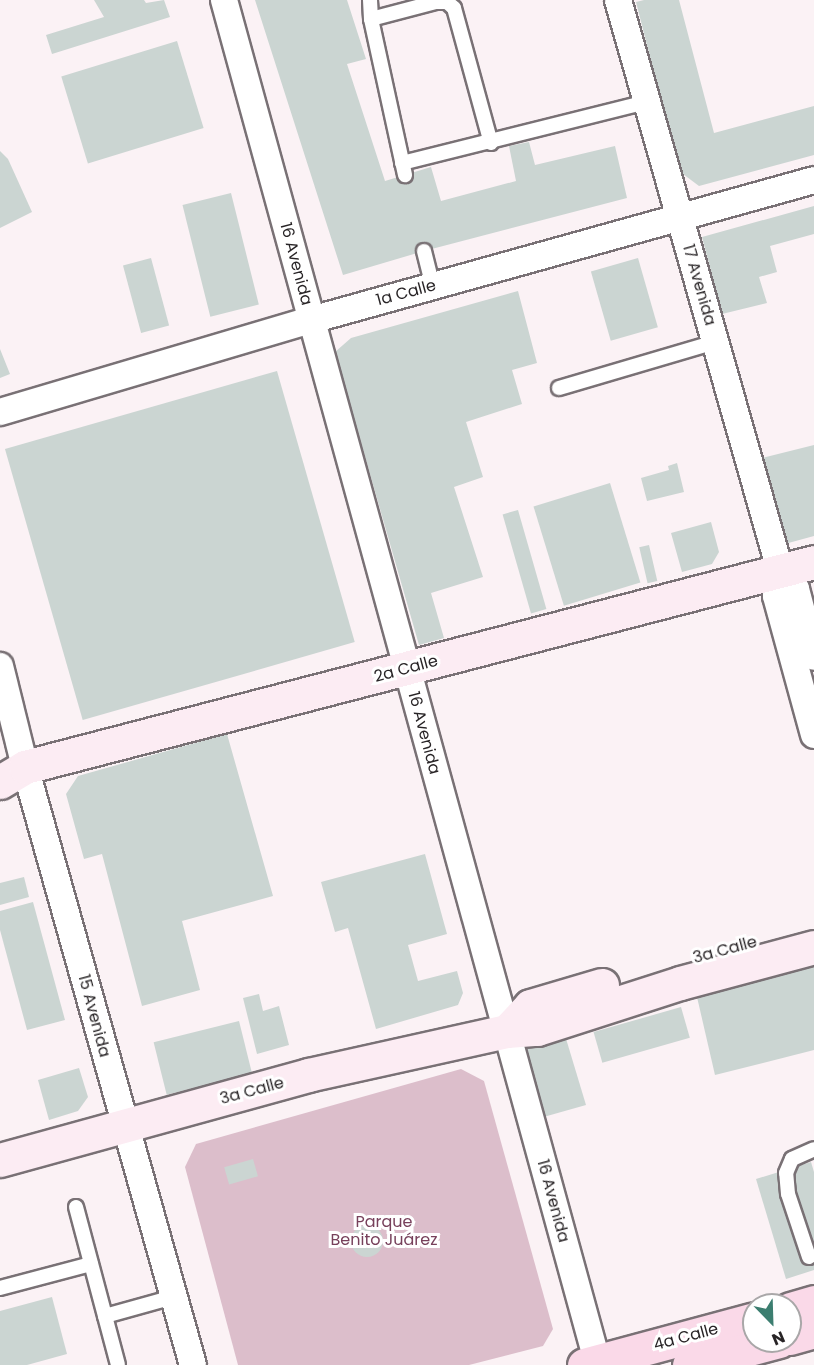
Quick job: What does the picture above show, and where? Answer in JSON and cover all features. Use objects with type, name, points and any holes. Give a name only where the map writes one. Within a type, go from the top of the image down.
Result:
[{"type":"main road","name":"4a Calle","points":[[590,1363],[742,1322]]},
{"type":"main road","name":"4a Calle","points":[[689,1365],[742,1351]]},
{"type":"street","name":"16 Avenida","points":[[224,0],[507,1031],[590,1363]]},
{"type":"street","name":"17 Avenida","points":[[618,0],[645,102],[780,570],[796,589],[814,657]]},
{"type":"street","name":"1a Calle","points":[[0,412],[311,320],[814,180]]},
{"type":"street","name":"2a Calle","points":[[12,774],[814,562]]},
{"type":"street","name":"17 Avenida","points":[[780,570],[776,597],[814,735]]},
{"type":"street","name":"15 Avenida","points":[[0,666],[12,774],[124,1126],[193,1365]]},
{"type":"street","name":"3a Calle","points":[[0,1160],[308,1076],[507,1031],[537,1029],[678,974],[814,926]]},
{"type":"street","name":"3a Calle","points":[[678,974],[814,947]]},
{"type":"lane","points":[[370,0],[371,19],[404,169],[645,102]]},
{"type":"lane","points":[[371,19],[436,2],[447,2],[454,8],[491,143]]},
{"type":"lane","points":[[424,250],[433,286]]},
{"type":"lane","points":[[559,388],[715,342]]},
{"type":"lane","points":[[809,1257],[788,1194],[786,1173],[792,1160],[814,1149]]},
{"type":"lane","points":[[76,1207],[118,1365]]},
{"type":"lane","points":[[0,1288],[91,1264]]},
{"type":"lane","points":[[105,1316],[173,1297]]},
{"type":"green space","name":"Parque Benito Juárez","points":[[461,1069],[484,1081],[553,1329],[543,1346],[469,1365],[238,1365],[185,1167],[196,1144]]},
{"type":"building","points":[[94,0],[144,0],[146,3],[164,0],[170,17],[52,54],[46,35],[104,17]]},
{"type":"building","points":[[255,0],[347,0],[366,59],[347,64],[385,181],[431,167],[441,201],[516,181],[509,146],[529,142],[535,165],[615,146],[627,198],[424,251],[343,275]]},
{"type":"building","points":[[679,0],[714,133],[814,106],[814,155],[699,186],[679,171],[636,2]]},
{"type":"building","points":[[177,41],[204,128],[88,163],[61,76]]},
{"type":"building","points":[[0,151],[8,159],[32,212],[0,228]]},
{"type":"building","points":[[231,193],[259,305],[210,317],[182,205]]},
{"type":"building","points":[[814,206],[814,234],[770,246],[777,272],[759,277],[767,303],[722,314],[702,237]]},
{"type":"building","points":[[151,258],[169,326],[141,333],[123,266]]},
{"type":"building","points":[[638,258],[658,327],[611,341],[591,272]]},
{"type":"building","points":[[518,291],[537,363],[512,370],[522,404],[466,422],[483,477],[454,487],[483,577],[431,593],[444,638],[419,645],[335,352],[351,338]]},
{"type":"building","points":[[0,349],[10,374],[0,378]]},
{"type":"building","points":[[277,371],[355,642],[83,720],[5,449]]},
{"type":"building","points":[[814,445],[814,536],[781,545],[758,459]]},
{"type":"building","points":[[677,463],[684,492],[647,501],[641,478],[669,470],[668,466]]},
{"type":"building","points":[[610,483],[640,582],[564,606],[533,506]]},
{"type":"building","points":[[518,510],[546,609],[531,613],[503,514]]},
{"type":"building","points":[[711,522],[719,552],[712,564],[682,572],[671,533]]},
{"type":"building","points":[[649,545],[657,581],[648,583],[639,547]]},
{"type":"building","points":[[227,734],[273,896],[182,921],[200,990],[142,1006],[102,854],[84,859],[66,794],[78,776]]},
{"type":"building","points":[[425,854],[447,934],[408,945],[418,981],[457,971],[463,993],[458,1005],[376,1029],[348,928],[335,932],[321,882]]},
{"type":"building","points":[[24,877],[29,897],[0,905],[0,883]]},
{"type":"building","points":[[33,902],[65,1020],[27,1030],[0,930],[0,911]]},
{"type":"building","points":[[814,967],[814,1050],[715,1075],[697,997]]},
{"type":"building","points":[[259,994],[263,1011],[279,1006],[289,1045],[257,1054],[243,998]]},
{"type":"building","points":[[681,1007],[690,1038],[602,1063],[594,1032]]},
{"type":"building","points":[[239,1021],[252,1073],[167,1095],[154,1042]]},
{"type":"building","points":[[564,1032],[586,1105],[540,1118],[520,1051],[530,1042]]},
{"type":"building","points":[[79,1068],[88,1097],[78,1111],[49,1120],[38,1080]]},
{"type":"building","points":[[253,1159],[258,1176],[229,1185],[224,1167]]},
{"type":"building","points":[[811,1162],[814,1172],[814,1270],[786,1279],[756,1179]]},
{"type":"building","points":[[367,1225],[378,1230],[383,1241],[378,1252],[367,1257],[356,1252],[351,1241],[356,1230]]},
{"type":"building","points":[[52,1297],[67,1354],[27,1365],[0,1365],[0,1311]]}]
